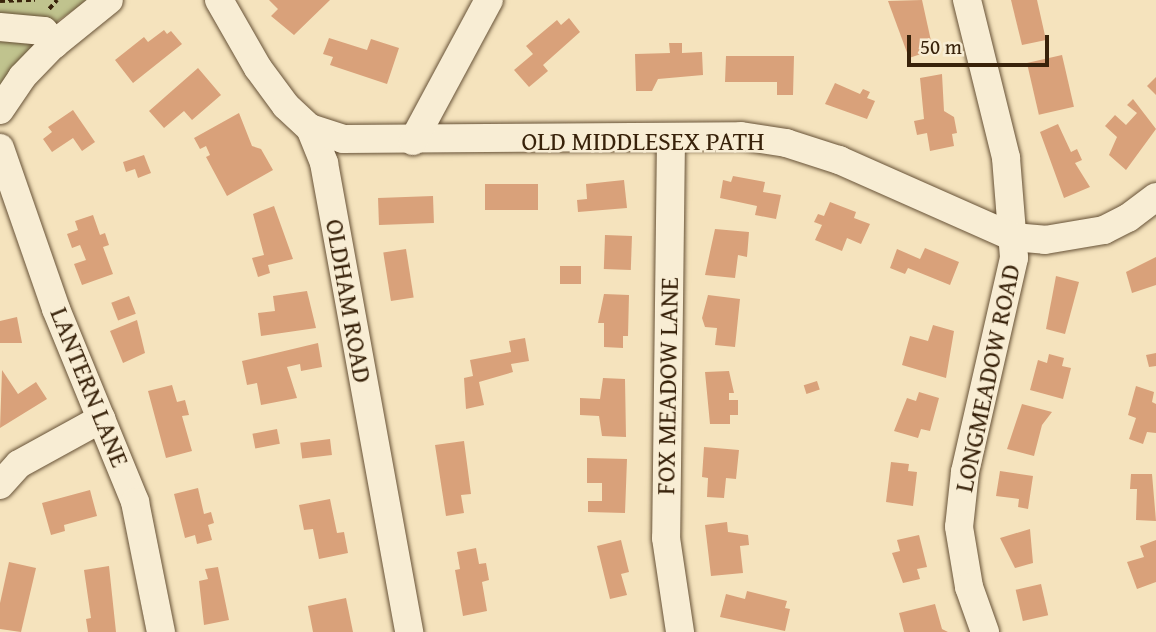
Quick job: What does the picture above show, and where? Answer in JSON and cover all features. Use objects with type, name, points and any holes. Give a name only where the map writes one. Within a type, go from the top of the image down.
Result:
[{"type":"street","points":[[0,110],[22,77],[55,44],[109,0]]},
{"type":"street","name":"OLDHAM ROAD","points":[[219,0],[258,68],[286,106],[310,128],[324,163],[408,632]]},
{"type":"street","points":[[413,141],[489,0]]},
{"type":"street","name":"LONGMEADOW ROAD","points":[[967,0],[1006,158],[1013,237],[1007,297],[965,472],[958,527],[969,587],[985,632]]},
{"type":"street","points":[[0,27],[44,31],[55,44]]},
{"type":"street","name":"OLD MIDDLESEX PATH","points":[[310,128],[343,139],[413,141],[741,136],[786,142],[839,160],[1013,237],[1076,238],[1128,219],[1156,197]]},
{"type":"street","name":"FOX MEADOW LANE","points":[[671,139],[666,538],[680,632]]},
{"type":"street","name":"LANTERN LANE","points":[[0,148],[101,419],[135,502],[161,632]]},
{"type":"street","points":[[0,485],[19,464],[101,419]]},
{"type":"path","points":[[0,1],[35,0]]},
{"type":"green space","points":[[0,0],[88,0],[59,20],[0,89]]},
{"type":"building","points":[[269,0],[330,0],[294,35],[271,16],[278,9]]},
{"type":"building","points":[[922,0],[933,50],[909,58],[888,1]]},
{"type":"building","points":[[1011,0],[1037,0],[1046,40],[1022,45]]},
{"type":"building","points":[[569,18],[580,32],[543,65],[548,71],[529,87],[514,70],[533,54],[526,46],[557,20],[561,25]]},
{"type":"building","points":[[164,30],[167,34],[171,31],[182,44],[133,83],[115,60],[144,37],[148,42]]},
{"type":"building","points":[[329,38],[367,50],[371,39],[399,48],[387,84],[330,65],[333,57],[323,54]]},
{"type":"building","points":[[669,43],[682,43],[682,53],[702,52],[703,75],[658,79],[652,91],[636,91],[635,54],[670,53]]},
{"type":"building","points":[[1062,55],[1074,107],[1039,115],[1027,63]]},
{"type":"building","points":[[726,56],[794,56],[793,95],[777,95],[777,82],[725,82]]},
{"type":"building","points":[[198,68],[221,95],[192,120],[184,111],[164,128],[149,111]]},
{"type":"building","points":[[942,74],[944,111],[954,117],[957,133],[952,134],[954,146],[930,151],[927,133],[917,135],[914,121],[924,119],[920,78]]},
{"type":"building","points":[[1156,77],[1156,95],[1147,86]]},
{"type":"building","points":[[835,83],[860,94],[863,89],[870,92],[867,98],[875,101],[867,119],[825,104]]},
{"type":"building","points":[[1133,99],[1156,129],[1126,170],[1109,155],[1117,137],[1105,126],[1115,115],[1126,125],[1137,113],[1127,105]]},
{"type":"building","points":[[73,110],[95,142],[82,151],[73,138],[52,152],[43,139],[52,132],[48,127]]},
{"type":"building","points":[[239,113],[252,146],[261,149],[273,170],[227,196],[206,157],[210,155],[206,146],[200,149],[194,138]]},
{"type":"building","points":[[1058,124],[1071,152],[1077,149],[1082,160],[1075,163],[1090,187],[1064,198],[1040,132]]},
{"type":"building","points":[[144,155],[151,173],[138,178],[135,169],[126,172],[123,162]]},
{"type":"building","points":[[733,176],[765,182],[763,192],[781,195],[776,219],[755,215],[757,206],[720,198],[723,180],[731,182]]},
{"type":"building","points":[[624,180],[627,208],[578,212],[577,200],[587,199],[586,184]]},
{"type":"building","points":[[485,184],[538,184],[538,210],[485,210]]},
{"type":"building","points":[[433,196],[434,223],[379,225],[378,198]]},
{"type":"building","points":[[830,202],[856,212],[854,218],[870,224],[861,244],[847,238],[842,251],[815,240],[822,225],[814,222],[818,214],[824,216]]},
{"type":"building","points":[[274,206],[293,259],[268,265],[270,273],[258,277],[252,258],[264,255],[253,214]]},
{"type":"building","points":[[93,215],[100,235],[105,233],[109,245],[103,247],[113,274],[82,285],[74,264],[86,260],[80,245],[72,248],[67,234],[78,230],[75,221]]},
{"type":"building","points":[[715,229],[749,232],[747,257],[738,255],[735,278],[705,275]]},
{"type":"building","points":[[605,235],[632,236],[631,270],[604,269]]},
{"type":"building","points":[[925,248],[959,262],[950,285],[908,268],[905,274],[890,268],[897,249],[920,259]]},
{"type":"building","points":[[406,249],[414,297],[391,301],[383,253]]},
{"type":"building","points":[[1156,257],[1156,285],[1132,293],[1126,272]]},
{"type":"building","points":[[560,266],[581,266],[581,284],[560,284]]},
{"type":"building","points":[[1056,276],[1079,282],[1065,334],[1046,329]]},
{"type":"building","points":[[307,291],[316,328],[261,336],[258,313],[275,311],[273,296]]},
{"type":"building","points":[[604,294],[629,295],[628,336],[623,336],[623,348],[604,347],[604,323],[598,323]]},
{"type":"building","points":[[708,295],[740,299],[735,347],[715,345],[717,328],[705,327],[702,318]]},
{"type":"building","points":[[129,296],[136,314],[118,321],[111,303]]},
{"type":"building","points":[[17,317],[22,343],[0,343],[0,321]]},
{"type":"building","points":[[137,320],[145,353],[123,363],[110,331]]},
{"type":"building","points":[[933,325],[954,331],[946,378],[902,365],[910,336],[928,341]]},
{"type":"building","points":[[525,338],[529,361],[511,364],[513,372],[479,382],[484,405],[466,409],[464,378],[473,376],[470,360],[511,352],[509,341]]},
{"type":"building","points":[[318,343],[322,367],[301,371],[300,364],[287,367],[297,398],[261,405],[257,383],[247,385],[242,361]]},
{"type":"building","points":[[1156,353],[1156,366],[1149,367],[1146,355]]},
{"type":"building","points":[[1049,354],[1064,358],[1062,366],[1071,368],[1063,399],[1030,390],[1038,360],[1047,363]]},
{"type":"building","points":[[2,370],[18,394],[36,382],[47,399],[0,428]]},
{"type":"building","points":[[729,371],[734,393],[729,393],[729,400],[738,400],[738,415],[730,415],[730,424],[710,424],[705,372]]},
{"type":"building","points":[[603,378],[625,379],[626,437],[602,436],[599,416],[580,415],[580,398],[600,399]]},
{"type":"building","points":[[817,381],[820,390],[806,394],[804,385]]},
{"type":"building","points":[[172,385],[177,402],[185,400],[189,415],[182,416],[192,451],[166,458],[148,391]]},
{"type":"building","points":[[1136,386],[1154,392],[1152,402],[1156,404],[1156,433],[1147,432],[1143,444],[1129,439],[1136,418],[1128,415]]},
{"type":"building","points":[[919,392],[939,398],[930,431],[921,429],[918,438],[894,431],[907,398],[916,401]]},
{"type":"building","points":[[1022,404],[1052,412],[1042,425],[1034,456],[1007,449]]},
{"type":"building","points":[[277,429],[280,444],[255,448],[252,434]]},
{"type":"building","points":[[330,439],[332,455],[302,459],[300,443]]},
{"type":"building","points":[[464,441],[471,494],[461,495],[464,513],[446,516],[435,445]]},
{"type":"building","points":[[704,447],[739,450],[736,479],[726,478],[724,498],[707,497],[708,478],[702,477]]},
{"type":"building","points":[[587,458],[627,459],[625,513],[588,512],[588,501],[602,501],[602,483],[587,483]]},
{"type":"building","points":[[891,462],[909,464],[908,471],[917,472],[913,506],[886,502]]},
{"type":"building","points":[[1000,471],[1033,476],[1028,509],[1018,507],[1019,499],[996,496]]},
{"type":"building","points":[[1131,474],[1152,474],[1156,521],[1136,520],[1137,489],[1130,489]]},
{"type":"building","points":[[198,488],[204,514],[211,512],[214,523],[208,525],[212,540],[197,544],[195,535],[185,538],[174,494]]},
{"type":"building","points":[[90,490],[97,516],[64,525],[65,531],[51,535],[42,503]]},
{"type":"building","points":[[330,499],[337,533],[344,532],[348,553],[319,559],[313,529],[304,530],[299,505]]},
{"type":"building","points":[[727,522],[728,532],[748,535],[749,545],[740,546],[743,573],[711,576],[705,525]]},
{"type":"building","points":[[1030,529],[1033,563],[1015,568],[1000,538]]},
{"type":"building","points":[[919,535],[927,567],[917,569],[920,579],[903,583],[892,553],[900,551],[897,540]]},
{"type":"building","points":[[621,540],[629,572],[621,574],[627,595],[610,599],[597,546]]},
{"type":"building","points":[[1156,540],[1156,582],[1137,589],[1127,562],[1144,557],[1140,546]]},
{"type":"building","points":[[476,548],[479,564],[486,563],[489,580],[482,582],[487,611],[463,616],[455,570],[460,569],[457,552]]},
{"type":"building","points":[[9,562],[36,568],[21,632],[0,629],[0,603]]},
{"type":"building","points":[[109,566],[116,632],[88,632],[86,619],[91,618],[84,570]]},
{"type":"building","points":[[218,567],[229,620],[204,625],[199,581],[208,579],[205,569]]},
{"type":"building","points":[[1041,584],[1048,615],[1023,621],[1016,590]]},
{"type":"building","points":[[747,591],[787,601],[785,608],[790,609],[785,631],[720,617],[726,594],[745,599]]},
{"type":"building","points":[[346,598],[353,632],[313,632],[308,606]]},
{"type":"building","points":[[935,604],[942,629],[948,632],[904,632],[899,613]]}]
